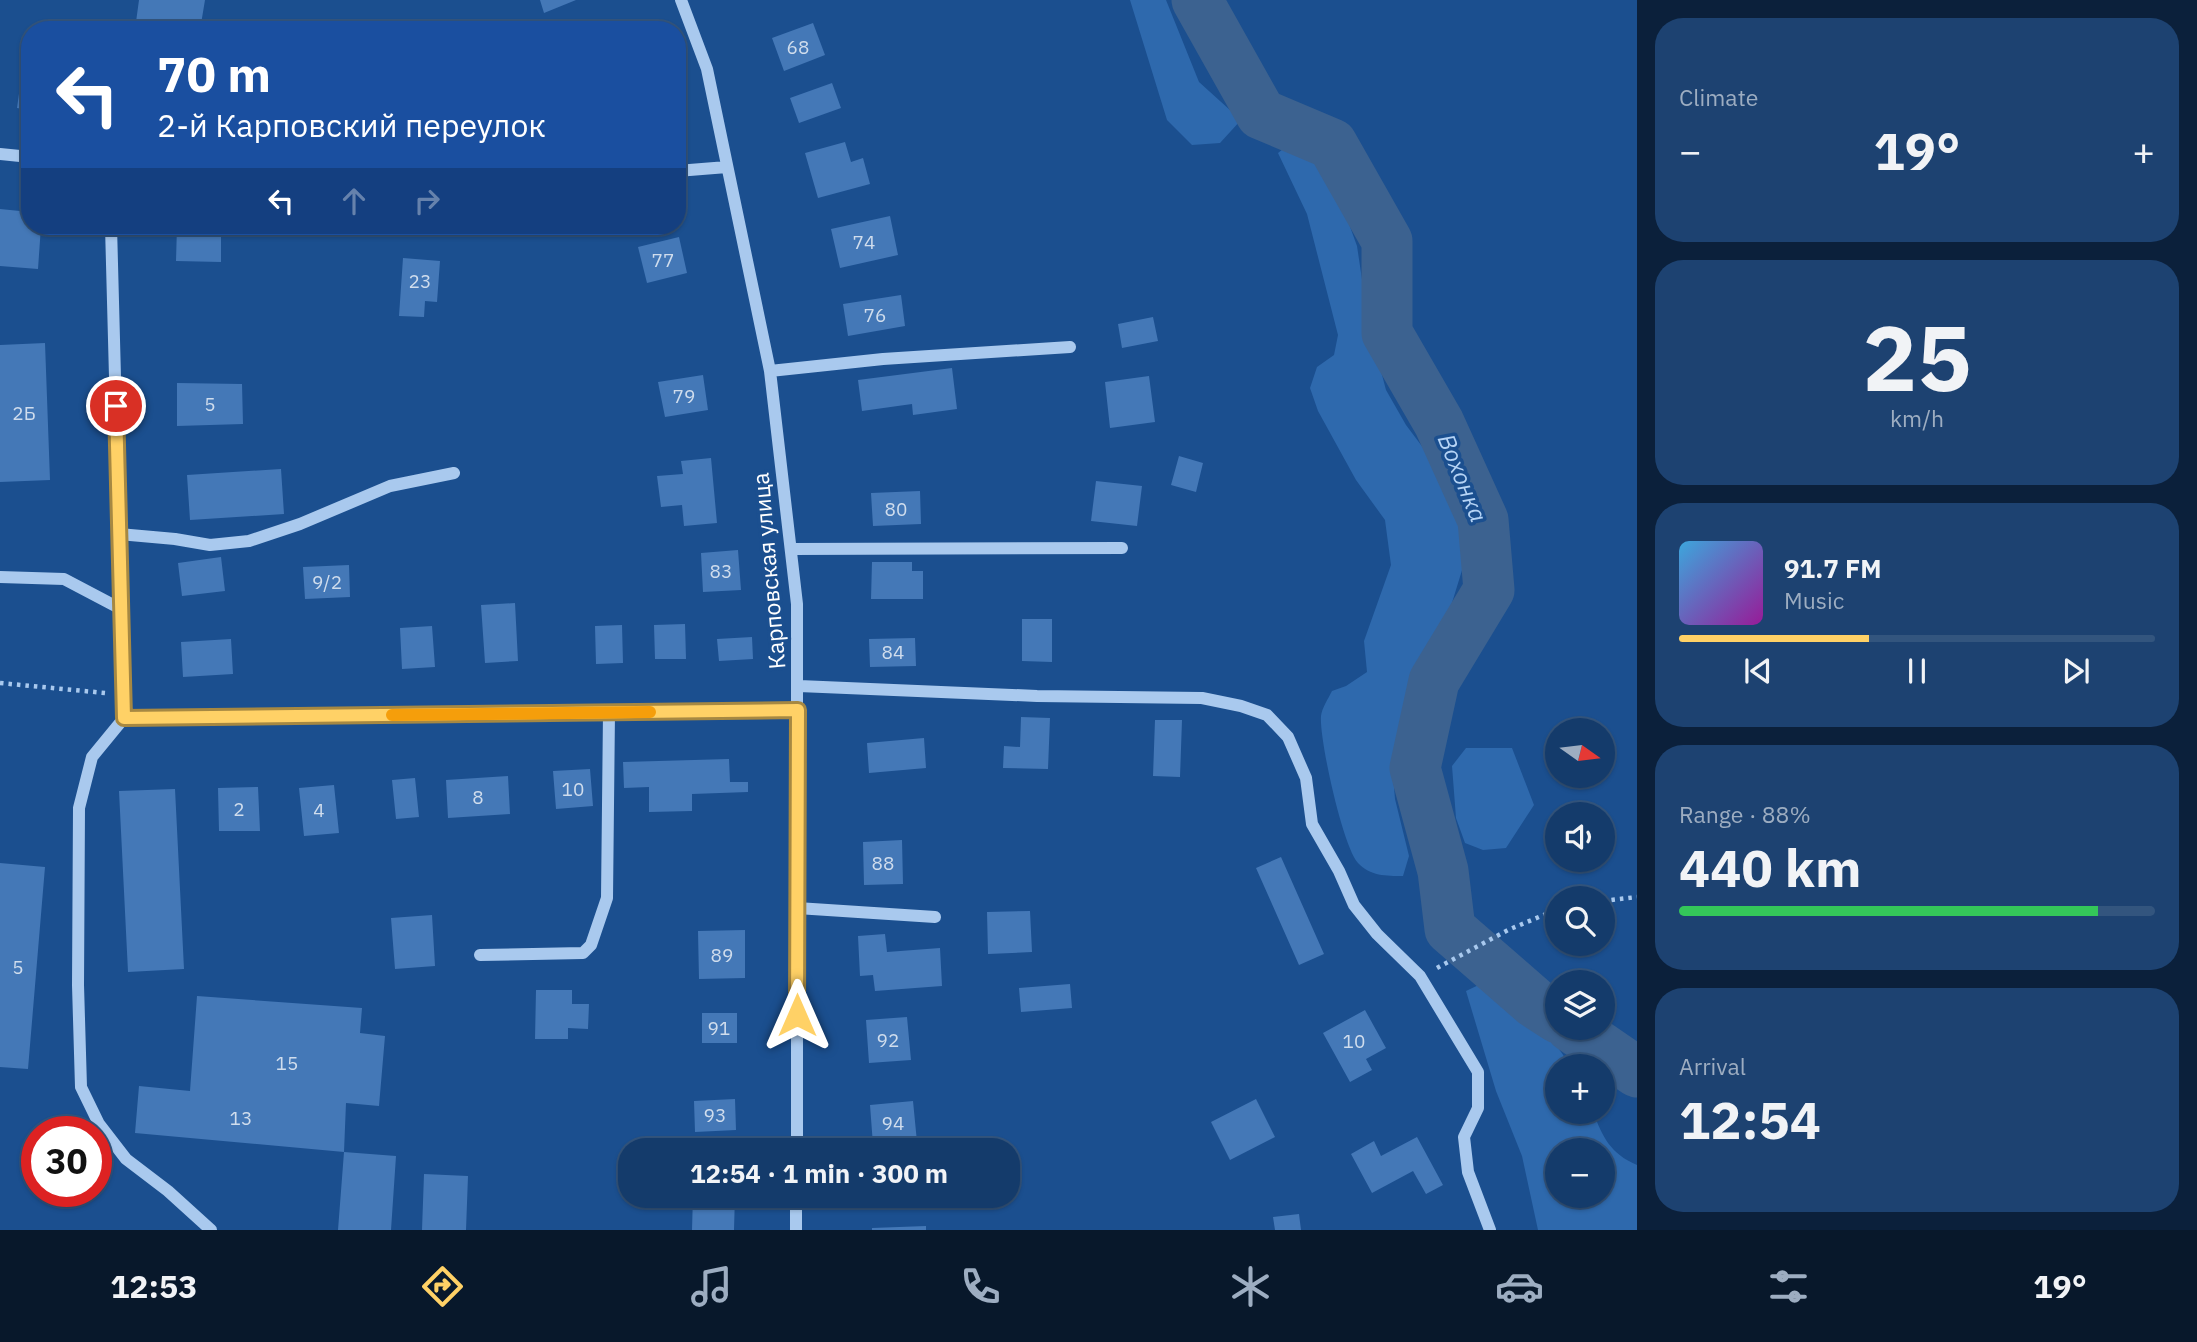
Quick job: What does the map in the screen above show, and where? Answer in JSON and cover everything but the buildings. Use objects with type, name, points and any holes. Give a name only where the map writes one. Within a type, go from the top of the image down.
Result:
[{"type":"street","name":"Карповская улица","points":[[681,0],[707,69],[770,371],[797,604],[797,1138]]},
{"type":"street","points":[[0,154],[21,156]]},
{"type":"street","points":[[686,170],[727,167]]},
{"type":"street","points":[[111,235],[124,718],[92,757],[79,808],[78,985],[81,1087],[99,1124],[127,1160],[168,1191],[211,1230]]},
{"type":"street","points":[[770,371],[883,359],[1070,347]]},
{"type":"street","points":[[119,534],[210,545],[249,541],[300,524],[390,486],[454,473]]},
{"type":"street","points":[[791,549],[1122,548]]},
{"type":"street","points":[[0,577],[64,579],[121,610]]},
{"type":"street","points":[[799,687],[1037,696],[1202,698],[1241,706],[1267,715],[1288,737],[1306,778],[1312,824],[1339,871],[1354,905],[1377,934],[1420,975],[1478,1072],[1478,1108],[1464,1137],[1468,1172],[1490,1230]]},
{"type":"street","points":[[124,718],[798,710]]},
{"type":"street","points":[[480,955],[583,953],[591,945],[607,898],[609,712]]},
{"type":"street","points":[[797,908],[935,917]]},
{"type":"street","points":[[796,1208],[796,1230]]},
{"type":"path","points":[[0,683],[123,694]]},
{"type":"path","points":[[1615,900],[1637,897]]},
{"type":"path","points":[[1450,961],[1508,930],[1545,914]]},
{"type":"shaded area","points":[[1130,0],[1166,0],[1199,82],[1241,120],[1220,143],[1192,145],[1167,120]]},
{"type":"shaded area","points":[[1292,142],[1304,144],[1332,177],[1357,246],[1369,326],[1386,390],[1406,425],[1439,469],[1461,521],[1463,567],[1451,606],[1421,662],[1392,763],[1395,799],[1409,856],[1403,876],[1373,873],[1358,863],[1352,853],[1333,792],[1321,728],[1321,716],[1332,691],[1346,686],[1367,672],[1364,641],[1391,565],[1385,520],[1356,480],[1318,411],[1310,388],[1317,367],[1334,355],[1338,335],[1307,214],[1278,153]]},
{"type":"shaded area","points":[[1466,748],[1512,748],[1534,805],[1506,848],[1483,850],[1465,843],[1456,818],[1452,766]]},
{"type":"shaded area","points":[[1487,981],[1533,1019],[1545,1032],[1545,1040],[1552,1040],[1562,1054],[1545,1054],[1545,1124],[1598,1124],[1605,1138],[1545,1138],[1545,1208],[1615,1208],[1615,1151],[1637,1165],[1637,1230],[1538,1230],[1522,1156],[1496,1091],[1466,991]]},
{"type":"waterway","name":"Вохонка","points":[[1197,0],[1261,114],[1332,144],[1387,241],[1387,333],[1439,423],[1483,520],[1489,590],[1434,681],[1415,768],[1443,871],[1450,929],[1545,1010]]},
{"type":"waterway","name":"Вохонка","points":[[1590,1040],[1637,1072]]},
{"type":"slow traffic","points":[[392,715],[650,712]]},
{"type":"route","points":[[116,406],[124,718],[798,710],[797,1015]]}]
